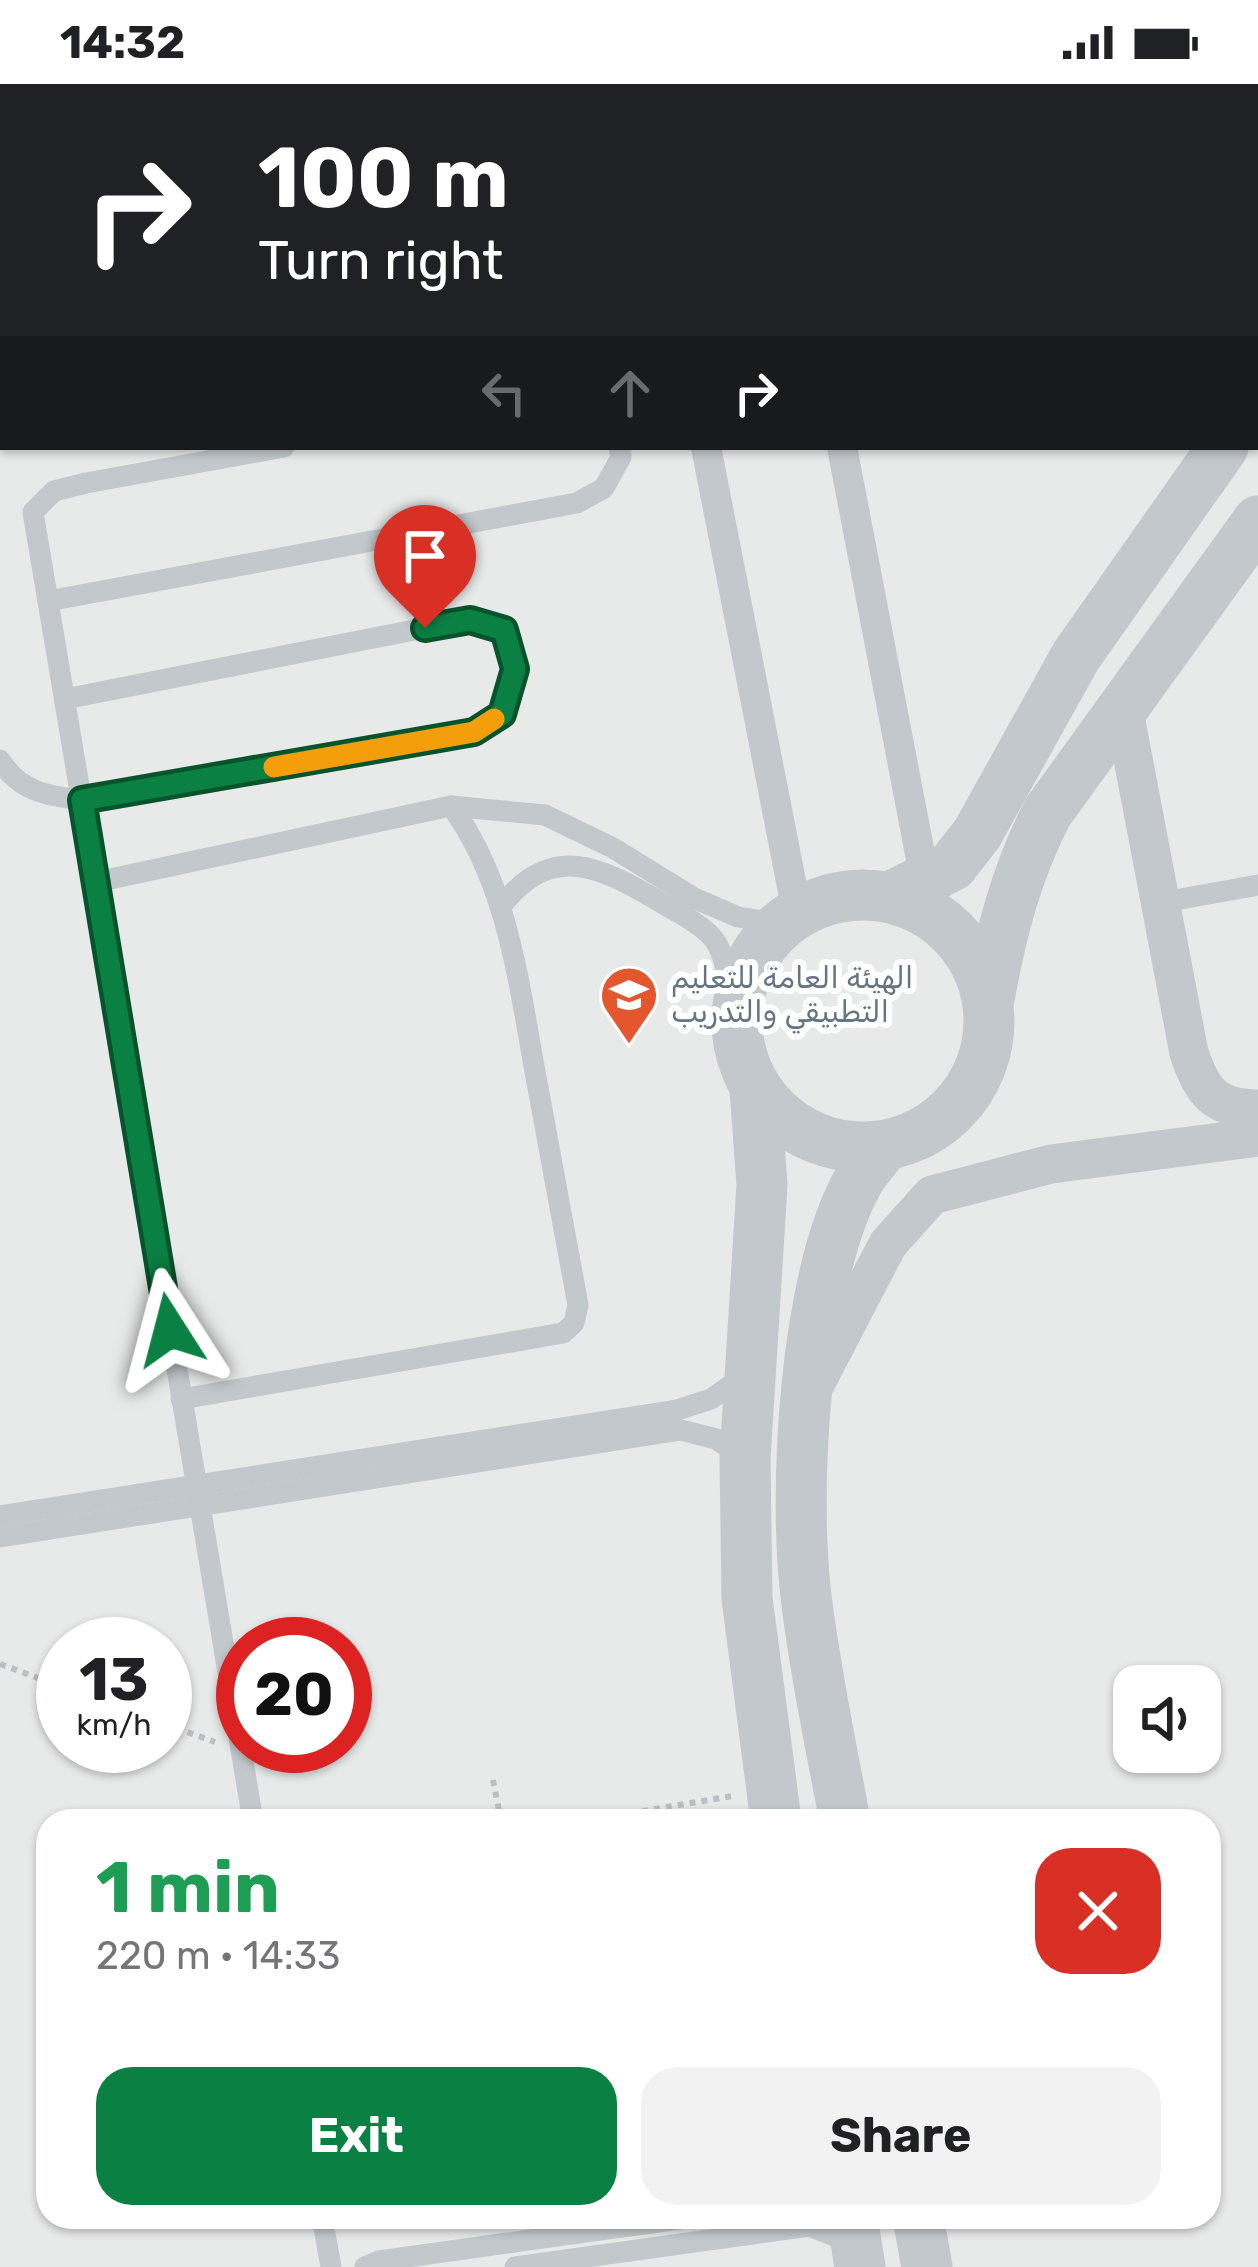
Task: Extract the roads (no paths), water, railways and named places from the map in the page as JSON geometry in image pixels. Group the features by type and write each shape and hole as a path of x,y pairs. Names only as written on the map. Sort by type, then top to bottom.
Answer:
{"street":[{"path":"707,450 789,918"},
{"path":"842,450 909,888 971,953 988,1000"},
{"path":"773,1805 747,1598 745,1459 762,1186 736,1009 744,977 759,948 789,918 843,895 909,888 952,866 977,834 1076,656 1221,450"},
{"path":"746,1065 789,1125 835,1146 884,1147 931,1129 967,1095 987,1049 988,1000 1003,919 1022,862 1047,813 1258,521"},
{"path":"1123,706 1173,986 1199,1083 1211,1098 1258,1109"},
{"path":"806,1402 888,1244 932,1195 1051,1164 1258,1137"},
{"path":"843,1809 806,1594 802,1465 821,1298 837,1228 858,1180 884,1147"},
{"path":"747,1598 806,1594"},
{"path":"761,1727 826,1717"},
{"path":"921,2229 927,2267"}],"lane":[{"path":"251,1809 33,512 54,491 268,450"},
{"path":"48,601 577,503 604,488 621,457 620,450"},
{"path":"0,760 22,786 47,796 82,800 474,732 502,714 515,669 504,630 470,620 65,699"},
{"path":"96,882 451,806 545,815 613,848 694,898 738,917 789,918"},
{"path":"181,1399 563,1333 574,1323 578,1305 526,1021 500,908 476,839 451,806"},
{"path":"500,908 519,883 570,863 613,874 686,918 716,941 746,1065"},
{"path":"1158,903 1258,885"},
{"path":"0,1537 196,1494 676,1410 711,1400 753,1366"},
{"path":"0,1516 681,1430 716,1439 745,1459"},
{"path":"324,2229 331,2267"},
{"path":"365,2267 379,2260 606,2229"},
{"path":"514,2267 787,2229"},
{"path":"817,2229 856,2243"}],"place":[{"name":"الهيئة العامة للتعليم التطبيقي والتدريب","path":"629,1046"}]}
